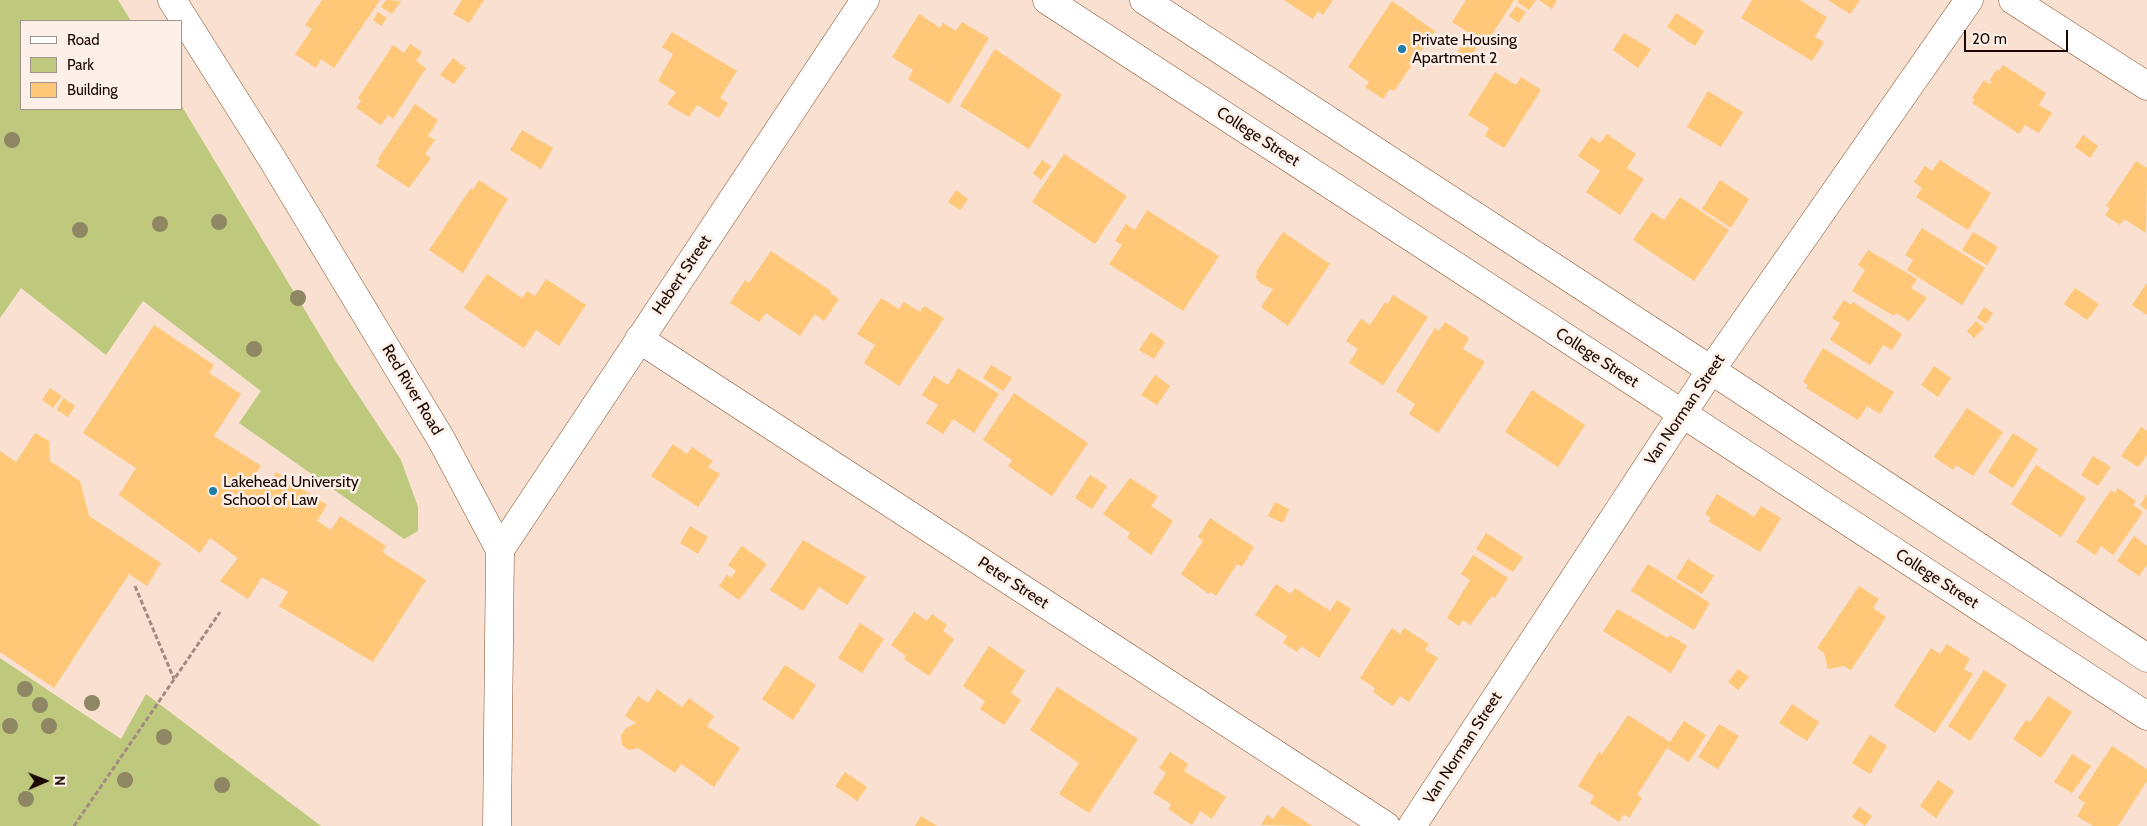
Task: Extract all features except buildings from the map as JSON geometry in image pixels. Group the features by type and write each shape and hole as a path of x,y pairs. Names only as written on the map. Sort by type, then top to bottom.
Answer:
{"street":[{"name":"Red River Road","path":"172,0 271,157 441,438 500,550 497,826"},
{"name":"Hebert Street","path":"500,550 865,0"},
{"name":"College Street","path":"1048,0 2147,716"},
{"path":"1144,0 1712,370 2147,658"},
{"name":"Van Norman Street","path":"1412,826 1682,414 1969,0"},
{"path":"2013,0 2147,86"},
{"name":"Peter Street","path":"639,339 1386,826"}],"path":[{"path":"135,586 174,679"},
{"path":"74,826 220,612"}],"green space":[{"path":"0,0 118,0 130,20 20,20 20,110 182,110 182,107 335,360 401,460 418,507 418,531 404,539 239,423 261,391 143,301 106,355 21,288 0,318"},
{"path":"0,658 121,739 146,694 321,826 0,826"}],"place":[{"name":"Private Housing Apartment 2","path":"1402,49"},
{"name":"Lakehead University School of Law","path":"213,491"}]}
